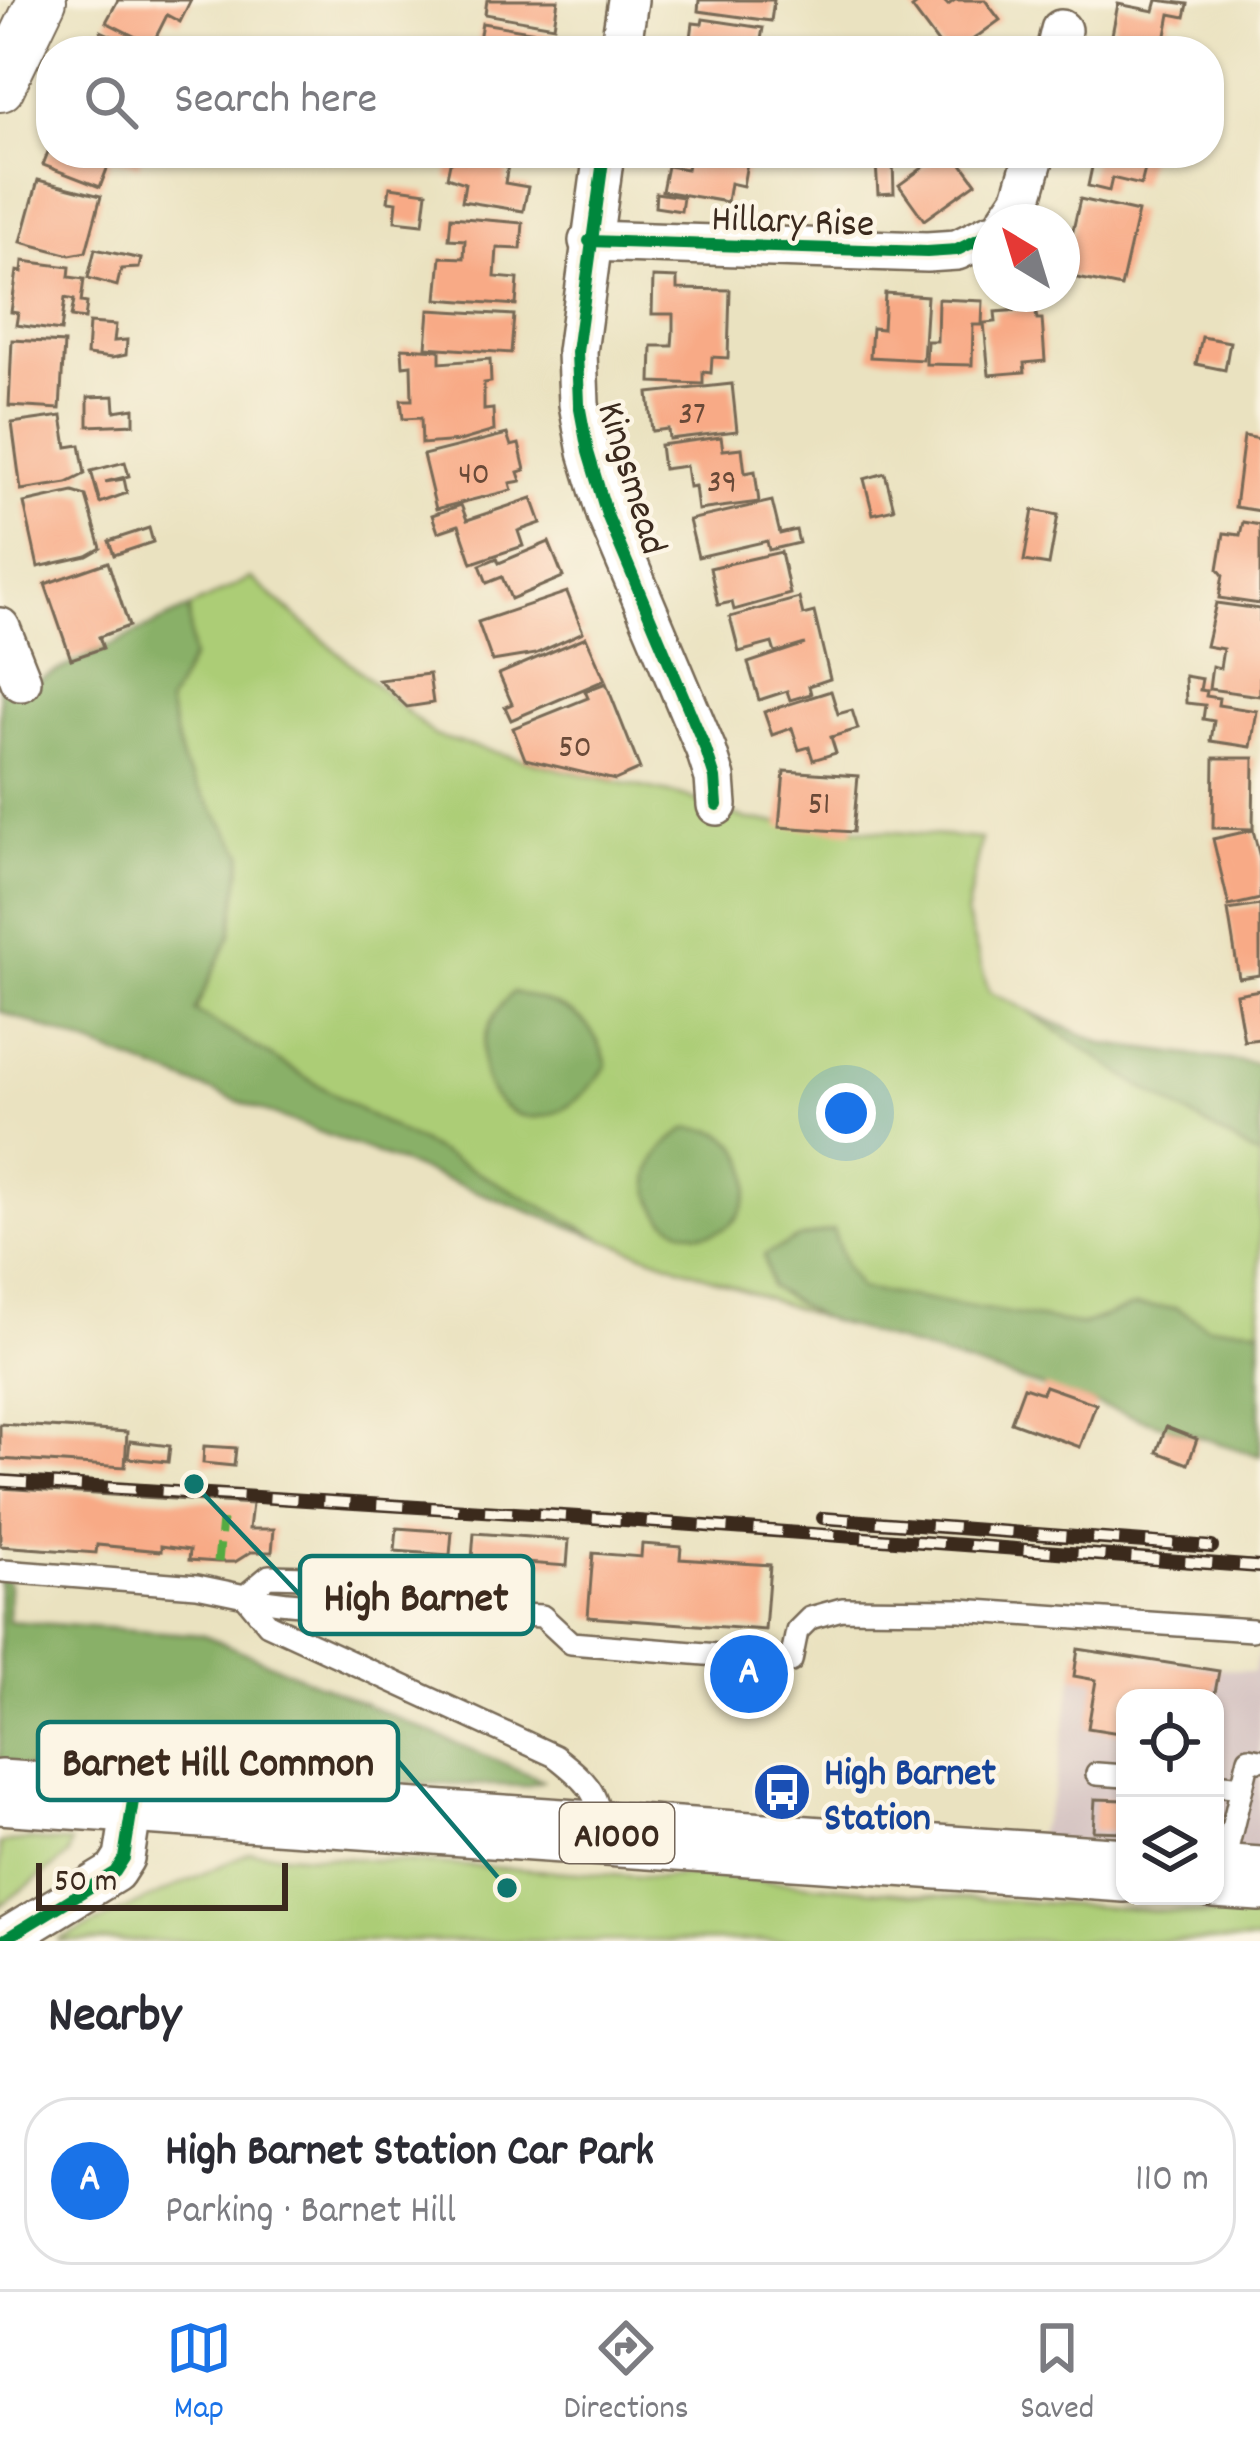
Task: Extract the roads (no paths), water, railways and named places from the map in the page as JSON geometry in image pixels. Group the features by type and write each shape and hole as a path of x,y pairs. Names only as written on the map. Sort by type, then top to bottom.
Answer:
{"main road":[{"name":"A1000","path":"0,1792 1116,1869"}],"street":[{"path":"0,87 42,0"},
{"path":"622,36 628,0"},
{"name":"Kingsmead","path":"601,168 577,352 579,404 607,515 706,750 717,805"},
{"path":"1018,204 1031,168"},
{"name":"Hillary Rise","path":"589,242 927,252 956,250 972,242"},
{"path":"0,628 22,681"},
{"path":"2,1941 115,1872 124,1858 133,1801"}],"lane":[{"path":"3,1571 197,1586 245,1596 268,1624 555,1756 580,1776 599,1803 600,1832"},
{"path":"245,1596 269,1576 347,1578 368,1592 439,1611 542,1616 571,1643 791,1661 797,1630 810,1618 842,1609 960,1610 1252,1630"},
{"path":"1232,1877 1242,1786 1249,1758 1260,1759"},
{"path":"1097,1774 1116,1775"},
{"path":"1224,1785 1242,1786"}],"railway":[{"path":"0,1481 611,1519 1260,1567"},
{"path":"823,1518 1212,1547"}],"place":[{"name":"High Barnet","path":"194,1484"},
{"name":"High Barnet Station Car Park","path":"749,1674"},
{"name":"High Barnet Station","path":"782,1792"},
{"name":"Barnet Hill Common","path":"507,1888"}]}
